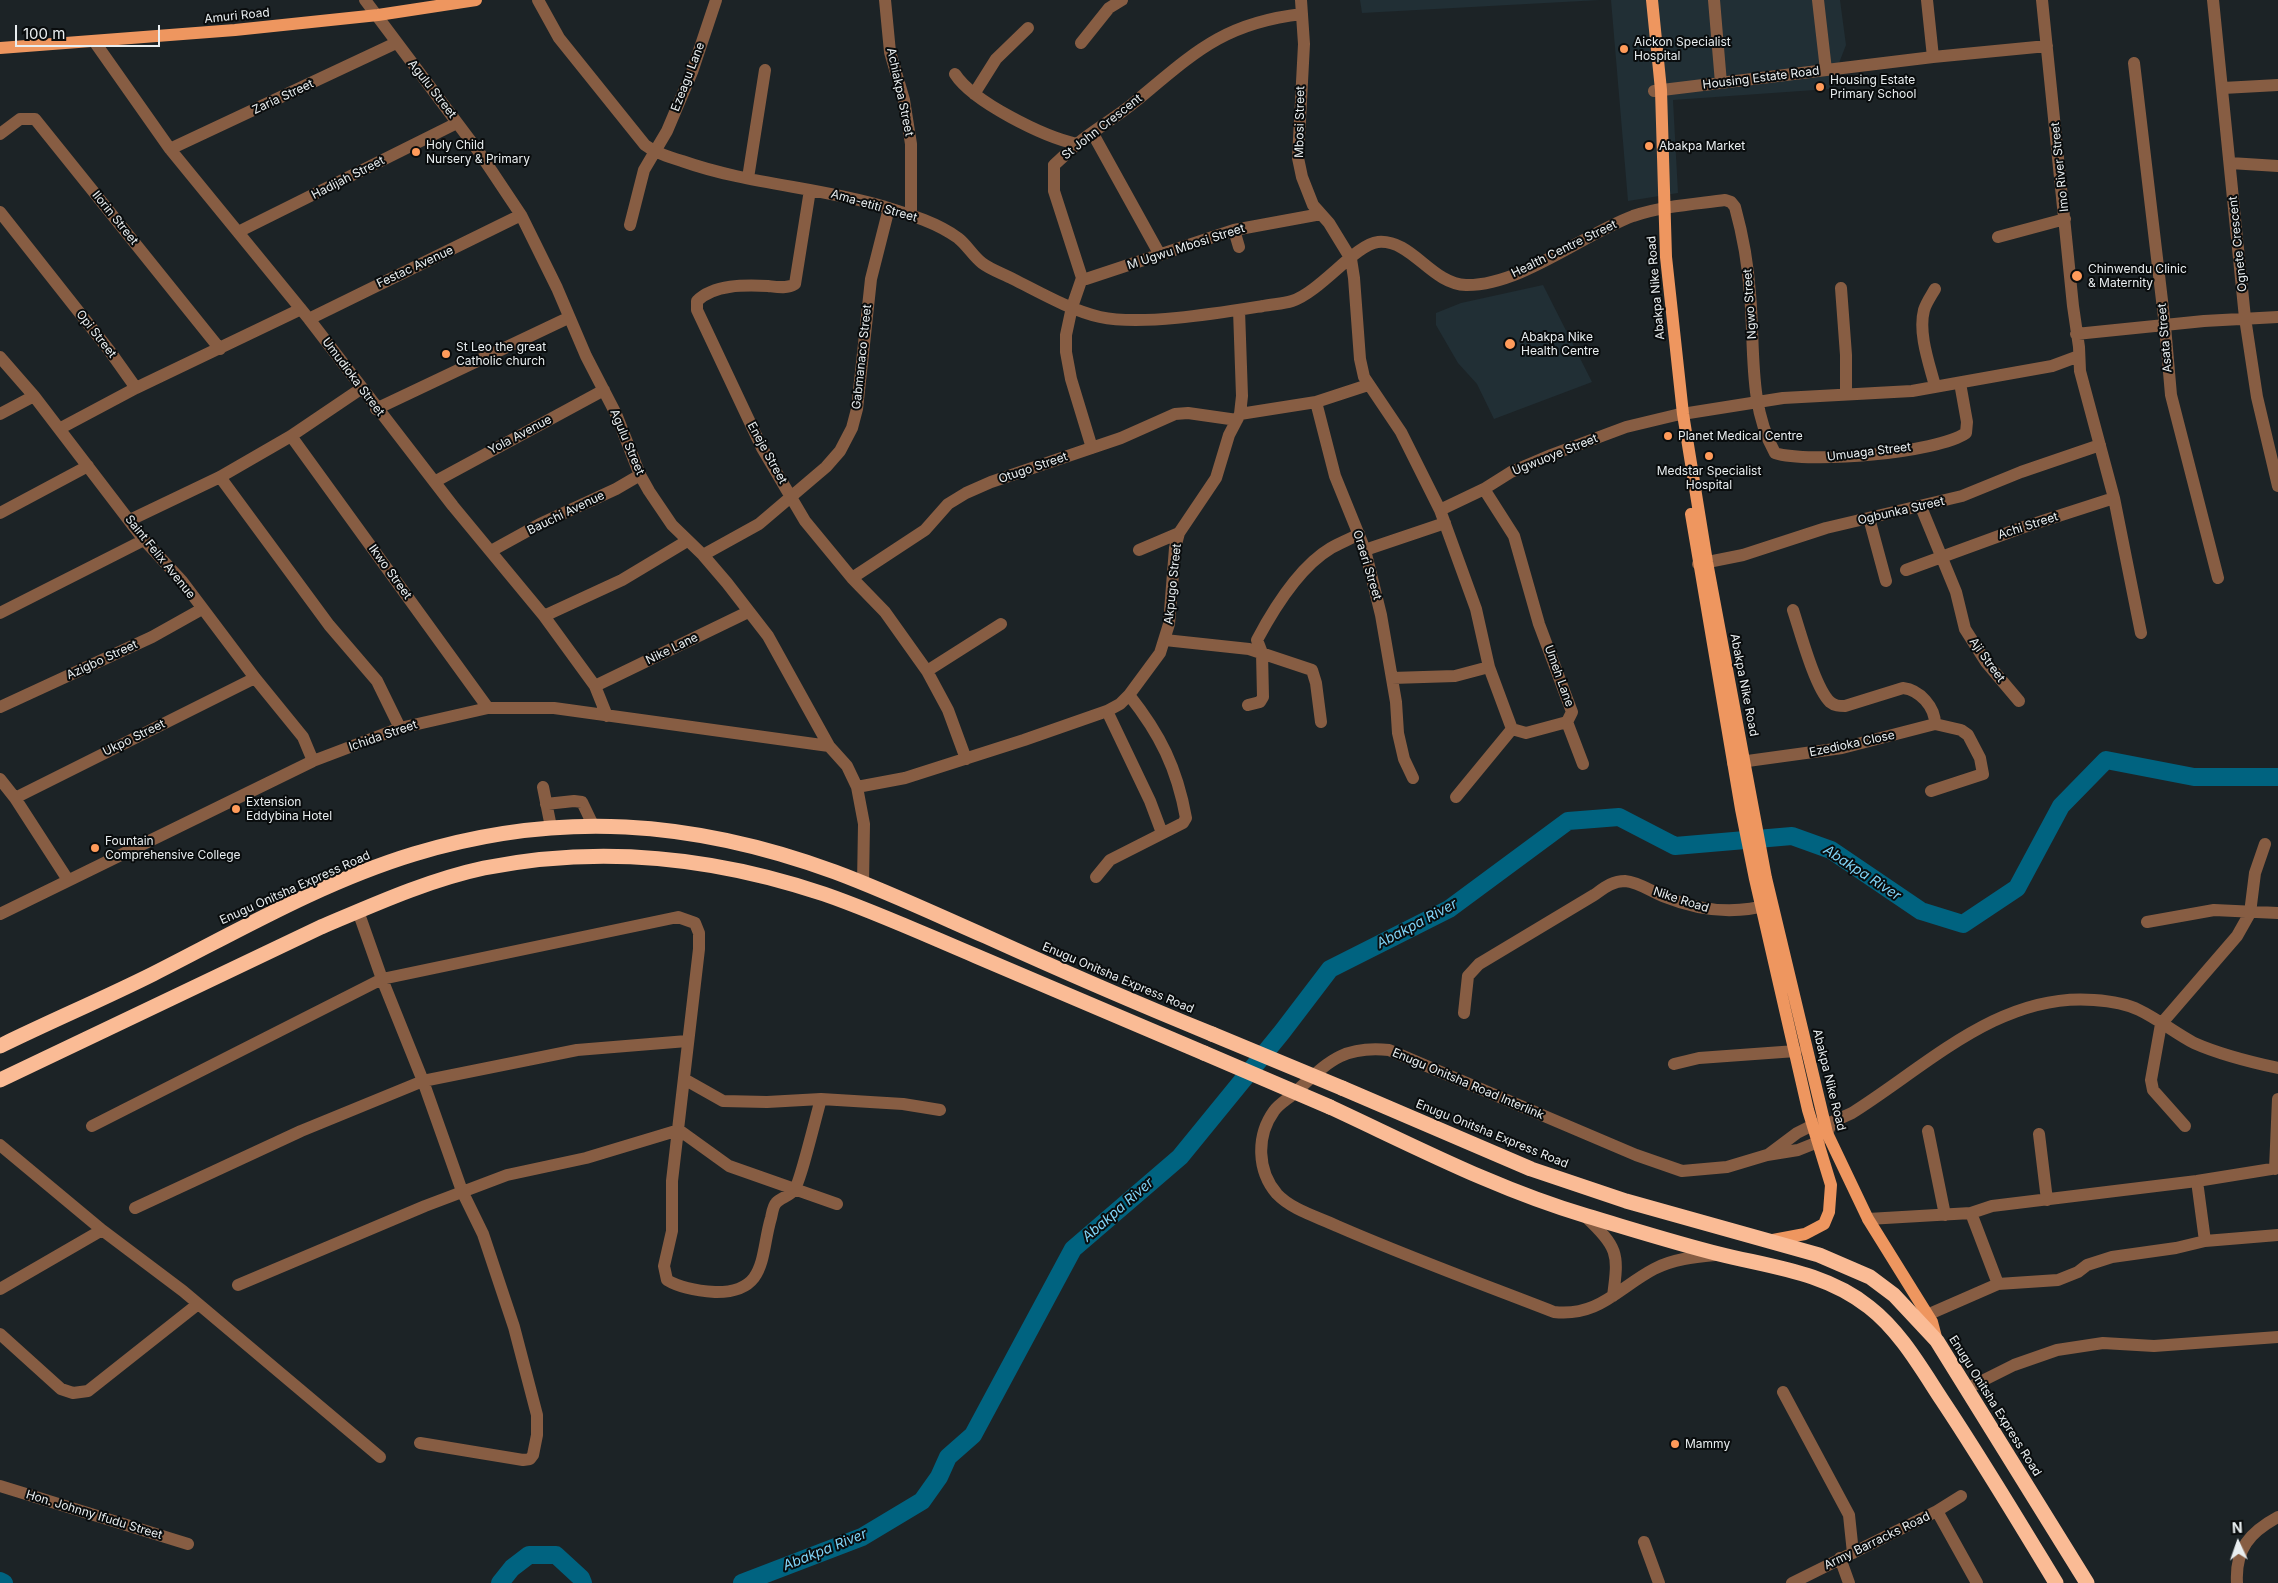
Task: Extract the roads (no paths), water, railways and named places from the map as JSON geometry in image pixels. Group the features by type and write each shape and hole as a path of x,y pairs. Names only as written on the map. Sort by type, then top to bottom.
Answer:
{"highway":[{"name":"Enugu Onitsha Express Road","path":"2,1042 151,975 258,919 346,879 412,854 472,839 551,827 594,825 662,829 731,840 836,872 1531,1169 1626,1201 1819,1255 1870,1277 1894,1295 1937,1341 1968,1388 2087,1583"},
{"path":"0,1080 321,926 464,873 556,858 586,856 680,859 725,867 826,895 1330,1107 1457,1167 1585,1216 1720,1254 1795,1270 1812,1276 1868,1306 1888,1325 1913,1356 1966,1435 2056,1583"}],"main road":[{"name":"Amuri Road","path":"0,48 235,30 378,14 476,0"},
{"name":"Abakpa Nike Road","path":"1644,0 1658,91"},
{"name":"Abakpa Nike Road","path":"1652,0 1658,91 1660,209 1680,414 1703,563 1746,808 1822,1133"},
{"name":"Abakpa Nike Road","path":"1768,905 1796,1051 1822,1133 1868,1219 1927,1315 1937,1341"},
{"path":"1765,1241 1798,1236 1824,1224 1828,1212 1831,1185 1822,1133"}],"street":[{"name":"Ama-etiti Street","path":"538,0 559,38 645,145 653,151 710,171 847,196 911,214 944,229 960,240 982,264 1072,307 1099,316 1119,319 1192,316 1292,301 1321,284 1363,247"},
{"name":"Ezeagu Lane","path":"630,225 644,170 653,151 667,130 692,72 716,0"},
{"name":"Achiakpa Street","path":"885,0 890,52 904,100 911,144 911,214"},
{"path":"1081,43 1109,8 1122,0"},
{"name":"Mbosi Street","path":"1301,0 1304,44 1298,158 1313,205 1329,223 1350,259"},
{"path":"1714,0 1721,83"},
{"path":"1818,0 1826,70"},
{"path":"1927,0 1933,57"},
{"name":"Imo River Street","path":"2042,0 2080,370 2114,498 2141,633"},
{"name":"Ognete Crescent","path":"2213,0 2245,318 2257,397 2278,486"},
{"name":"Agulu Street","path":"366,1 378,14 396,42 458,123 521,215 557,288 568,318 604,390 640,475 668,519 687,541 703,554 768,636 829,746 847,766 857,787 864,824 863,884"},
{"name":"St John Crescent","path":"1082,278 1054,191 1054,165 1077,144 1135,102 1166,74 1220,36 1258,22 1302,14"},
{"path":"974,94 996,59 1028,28"},
{"name":"Umudioka Street","path":"94,41 170,149 305,314 376,408 436,481 453,506 544,616 595,686 607,716"},
{"name":"Zaria Street","path":"170,149 396,42"},
{"name":"Housing Estate Road","path":"1658,91 1933,57 2047,46"},
{"name":"Asata Street","path":"2134,63 2165,326 2171,395 2218,578"},
{"path":"748,178 765,70"},
{"path":"956,74 974,94 1027,125 1055,138 1077,144"},
{"path":"2223,88 2278,85"},
{"name":"Ilorin Street","path":"0,134 20,119 35,119 220,348"},
{"name":"Hadijah Street","path":"238,232 458,123"},
{"path":"1093,134 1160,255"},
{"path":"2230,163 2278,166"},
{"name":"Eneje Street","path":"810,190 795,284 784,287 742,285 704,294 696,301 696,310 729,383 762,448 805,521 852,578 884,612 928,671 948,710 966,758"},
{"name":"Health Centre Street","path":"1363,247 1377,242 1401,248 1450,282 1466,285 1517,274 1617,223 1660,209 1725,200 1735,207"},
{"name":"Ngwo Street","path":"1735,207 1746,250 1757,401"},
{"name":"Gabmanaco Street","path":"703,554 759,524 826,467 840,451 852,428 857,409 871,279 889,208"},
{"name":"Opi Street","path":"0,212 109,350 136,388"},
{"name":"M Ugwu Mbosi Street","path":"1082,278 1086,279 1234,230 1320,214"},
{"name":"Festac Avenue","path":"136,388 220,348 305,314 521,215"},
{"path":"1998,237 2065,219"},
{"path":"1234,230 1239,247"},
{"path":"1350,259 1354,278 1360,359 1368,385 1401,432 1440,510 1476,609 1489,667 1512,729 1456,798"},
{"path":"1082,278 1072,307 1066,335 1066,352 1071,379 1092,448"},
{"path":"1841,288 1846,355 1846,394"},
{"path":"1935,289 1925,307 1923,317 1924,336 1935,386"},
{"name":"Akpugo Street","path":"857,787 905,778 1107,712 1120,704 1129,695 1160,653 1169,624 1175,548 1179,533 1216,478 1229,435 1239,417 1242,396 1239,310"},
{"path":"2076,334 2245,318 2278,317"},
{"path":"376,408 568,318"},
{"path":"1680,414 1757,401 1846,394 1896,393 2052,366 2079,356"},
{"name":"Saint Felix Avenue","path":"0,357 34,396 144,540 182,580 255,678 303,737 314,761"},
{"name":"Umuaga Street","path":"1757,401 1765,436 1775,453 1787,457 1834,458 1930,445 1961,436 1966,433 1967,422 1960,383"},
{"name":"Otugo Street","path":"852,578 925,530 948,504 966,493 1121,438 1175,414 1188,413 1239,417 1316,402 1368,385"},
{"path":"59,428 136,388"},
{"path":"130,520 220,477 292,436 362,388"},
{"name":"Yola Avenue","path":"436,481 604,390"},
{"path":"0,414 34,396"},
{"name":"Oraeri Street","path":"1316,402 1335,476 1365,550 1381,615 1392,678 1398,733 1404,759 1413,778"},
{"name":"Ugwuoye Street","path":"1440,510 1484,489 1511,472 1551,455 1626,427 1680,414"},
{"name":"Ikwo Street","path":"292,436 488,708"},
{"name":"Ogbunka Street","path":"1703,563 1743,555 1826,528 1962,496 2021,472 2100,446"},
{"path":"0,513 88,466"},
{"name":"Bauchi Avenue","path":"492,551 640,475"},
{"path":"220,477 329,625 377,681 400,728"},
{"name":"Umeh Lane","path":"1484,489 1514,536 1539,624 1572,712 1567,722 1526,733 1512,729"},
{"name":"Achi Street","path":"1906,570 2021,528 2114,498"},
{"name":"Aji Street","path":"1921,507 1956,592 1965,628 1986,662 2019,701"},
{"path":"1869,518 1886,581"},
{"path":"1365,550 1445,523"},
{"path":"1139,550 1179,533"},
{"path":"1248,705 1260,702 1263,697 1261,650 1257,640 1287,590 1330,548 1359,534"},
{"path":"0,613 144,540"},
{"path":"544,616 622,580 687,541"},
{"name":"Azigbo Street","path":"0,707 152,637 202,609"},
{"path":"1793,610 1819,685 1831,702 1838,706 1845,706 1902,688 1909,689 1914,691 1932,707 1934,724"},
{"name":"Nike Lane","path":"595,686 748,612"},
{"path":"928,671 1001,624"},
{"path":"1165,640 1261,650 1312,670 1316,684 1321,722"},
{"path":"1392,678 1455,676 1489,667"},
{"name":"Ukpo Street","path":"15,798 255,678"},
{"path":"1096,877 1110,860 1183,823 1186,818 1174,771 1158,734 1129,695"},
{"name":"Ichida Street","path":"0,914 314,761 400,728 488,708 554,708 829,746"},
{"path":"1107,712 1150,801 1162,833"},
{"path":"1567,722 1583,764"},
{"name":"Ezedioka Close","path":"1738,762 1842,748 1934,724 1961,730 1968,735 1980,758 1983,774 1931,791"},
{"path":"0,780 15,798 68,880"},
{"path":"543,787 551,827"},
{"path":"546,804 582,802 594,825"},
{"path":"2185,1126 2153,1090 2150,1080 2161,1024 2237,936 2250,913 2255,873 2265,844"},
{"name":"Nike Road","path":"1464,1013 1468,976 1479,964 1594,896 1610,884 1625,881 1664,897 1710,911 1768,905"},
{"path":"2147,922 2214,910 2278,913"},
{"path":"358,911 382,979 423,1081 462,1191 483,1234 514,1326 537,1415 537,1435 533,1455 530,1459 523,1460 420,1443"},
{"path":"92,1126 382,979 678,918 695,923 699,933 672,1181 672,1231 664,1266 667,1280 674,1284 708,1291 725,1292 744,1288 751,1282 762,1266 766,1234 775,1204 795,1190 821,1099"},
{"name":"Enugu Onitsha Road Interlink","path":"1720,1254 1666,1264 1654,1269 1613,1296 1584,1312 1570,1314 1554,1312 1368,1239 1294,1207 1278,1195 1264,1176 1260,1152 1264,1130 1274,1110 1326,1065 1347,1052 1368,1048 1389,1050 1636,1155 1664,1163 1682,1171 1726,1167 1767,1155 1797,1133 1822,1133 1970,1033 2027,1006 2064,1000 2102,1001 2138,1010 2195,1043 2225,1054 2278,1068"},
{"path":"135,1208 301,1131 423,1081 577,1050 687,1041"},
{"path":"1674,1064 1699,1058 1796,1051"},
{"path":"684,1079 723,1101 767,1102 821,1099 903,1104 940,1110"},
{"path":"1868,1219 1971,1213 1992,1206 2198,1181 2276,1168 2278,1099"},
{"path":"679,1130 729,1166 837,1204"},
{"path":"238,1285 462,1191 507,1175 586,1158 679,1130"},
{"path":"1928,1131 1945,1215"},
{"path":"2039,1134 2047,1200"},
{"path":"0,1145 102,1230 198,1304 380,1457"},
{"path":"2198,1181 2205,1241"},
{"path":"1971,1213 1998,1284"},
{"path":"1585,1216 1611,1243 1618,1268 1613,1296"},
{"path":"0,1289 102,1230"},
{"path":"1927,1315 1998,1284 2058,1280 2098,1260 2176,1248 2205,1241 2278,1235"},
{"path":"0,1334 61,1389 74,1393 88,1391 198,1304"},
{"path":"1968,1388 2014,1365 2057,1350 2103,1343 2154,1346 2278,1336"},
{"path":"1783,1392 1849,1515 1853,1553"},
{"name":"Hon. Johnny Ifudu Street","path":"0,1486 188,1544"},
{"name":"Army Barracks Road","path":"1792,1583 1938,1510 1960,1496"},
{"path":"1938,1510 1977,1583"},
{"path":"2237,1583 2236,1571 2243,1545 2258,1527 2278,1517"},
{"path":"1644,1542 1659,1583"},
{"path":"1840,1558 1849,1583"}],"waterway":[{"name":"Abakpa River","path":"742,1583 862,1537 922,1501 939,1477 948,1457 973,1435 1073,1249 1180,1157 1282,1032 1330,969 1449,909 1568,821 1619,817 1675,846 1792,836 1831,850 1921,911 1963,924 2017,888 2061,806 2106,760 2194,777 2278,777"},
{"name":"Abakpa River","path":"500,1583 512,1568 529,1555 556,1555 581,1578 583,1583"},
{"name":"Abakpa River","path":"0,1581 4,1583"}],"place":[{"name":"Aickon Specialist Hospital","path":"1624,49"},
{"name":"Housing Estate Primary School","path":"1820,87"},
{"name":"Abakpa Market","path":"1649,146"},
{"name":"Holy Child Nursery & Primary","path":"416,152"},
{"name":"Chinwendu Clinic & Maternity","path":"2077,276"},
{"name":"Abakpa Nike Health Centre","path":"1510,344"},
{"name":"St Leo the great Catholic church","path":"446,354"},
{"name":"Planet Medical Centre","path":"1668,436"},
{"name":"Medstar Specialist Hospital","path":"1709,456"},
{"name":"Extension Eddybina Hotel","path":"236,809"},
{"name":"Fountain Comprehensive College","path":"95,848"},
{"name":"Mammy","path":"1675,1444"}]}
